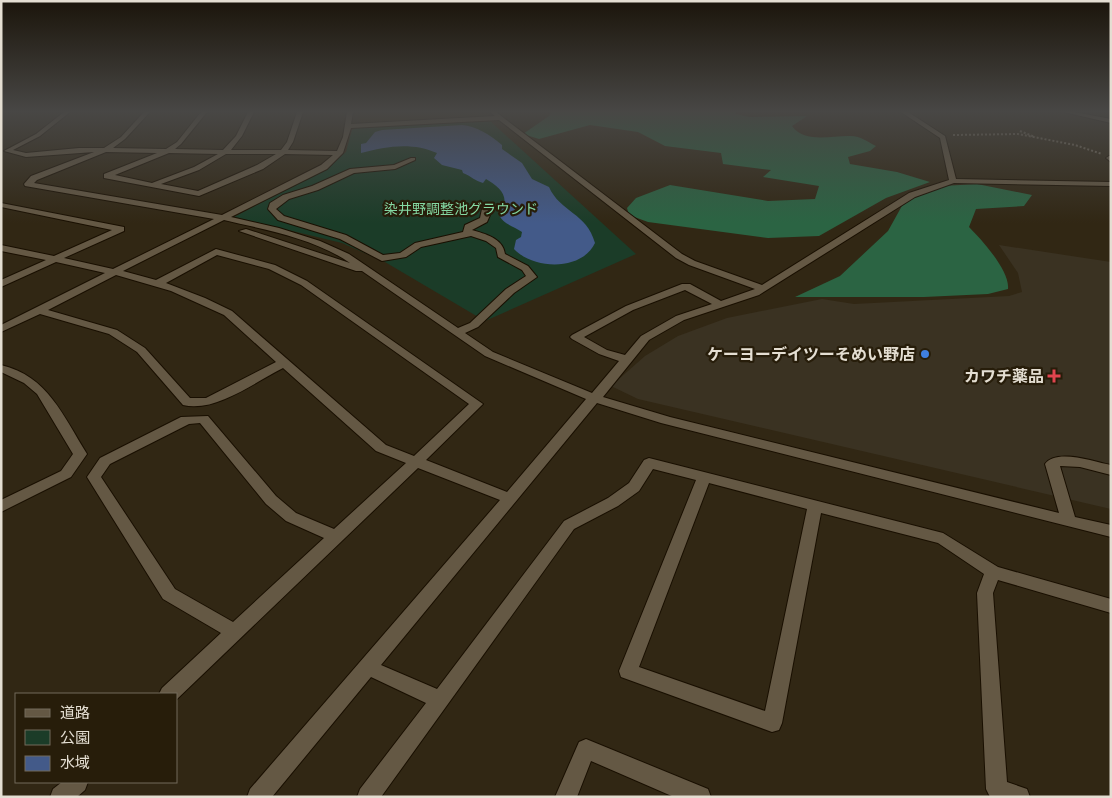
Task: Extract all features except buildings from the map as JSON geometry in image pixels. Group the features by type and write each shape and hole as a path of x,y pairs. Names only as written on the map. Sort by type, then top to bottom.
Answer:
{"street":[{"path":"10,149 7,151 26,155 68,150 340,154"},
{"path":"153,185 204,164 228,149"},
{"path":"168,151 107,176 199,194 260,167 283,153 285,149"},
{"path":"1,329 324,167 340,154 343,149"},
{"path":"541,149 679,256 692,263 762,288"},
{"path":"944,149 953,181"},
{"path":"28,184 34,178 106,150"},
{"path":"413,160 395,167 353,171 315,188 286,197 273,205 272,209 281,218 343,237 382,258 403,255 418,245 471,234 495,241 500,247 501,255 525,268 532,277 510,291 474,325 456,333"},
{"path":"292,182 308,185 355,162"},
{"path":"258,797 508,498 645,338 680,318 754,293 895,204 953,181 1111,184"},
{"path":"28,184 224,218 276,230 317,243 346,256 489,354 594,398 666,420 1111,531"},
{"path":"28,184 212,223 264,236 334,262 368,271"},
{"path":"1,205 121,229 1,284"},
{"path":"471,234 467,231 468,227 484,220 485,211"},
{"path":"1,248 187,292 228,313 283,364 381,448 415,463 508,498"},
{"path":"157,284 216,252 272,267 304,283 477,404 170,693"},
{"path":"626,360 603,352 576,337 621,311 662,293 686,286 720,304"},
{"path":"38,310 113,332 141,350 188,402 208,402 283,364"},
{"path":"1,368 28,380 42,392 80,454 66,474 1,507"},
{"path":"235,632 169,594 94,477 105,461 186,420 203,420 271,500 290,517 336,537"},
{"path":"1069,521 1056,472 1052,464 1056,461 1065,460 1111,470"},
{"path":"368,797 569,525 613,502 634,487 649,463 942,539 993,572 1111,606"},
{"path":"704,477 628,671 772,723 815,506"},
{"path":"993,572 985,593 997,789 1019,797"},
{"path":"367,667 440,698"},
{"path":"566,797 586,749 700,797"},
{"path":"61,797 76,783"}],"path":[{"path":"1089,149 1110,159"}],"shaded area":[{"path":"999,245 1111,262 1111,509 638,399 611,386 645,356 678,336 727,318 822,299 854,304 1009,296 1022,292 1018,273"}],"green space":[{"name":"染井野調整池グラウンド","path":"347,149 521,149 636,254 485,321 385,262 342,243 234,217 328,168"},
{"path":"691,149 872,149 848,157 850,164 897,172 930,182 886,198 819,236 768,238 648,222 629,215 627,208 636,198 670,185 768,201 815,199 819,186 763,177 771,170 723,164 721,153"},
{"path":"977,184 1032,195 1024,206 976,209 969,227 1000,265 1005,274 1008,289 988,294 924,297 795,297 840,276 888,231 903,204 926,187"}],"water":[{"path":"361,149 375,149 361,153"},
{"path":"426,149 502,149 522,163 532,179 549,187 560,202 586,225 595,243 589,252 580,259 569,263 545,264 523,256 514,249 516,240 521,237 522,232 505,223 499,214 504,203 503,194 500,189 486,179 483,183 463,173 462,170 442,165 434,158 437,153"}],"place":[{"name":"ケーヨーデイツーそめい野店","path":"925,354"},
{"name":"カワチ薬品","path":"1054,376"}]}
